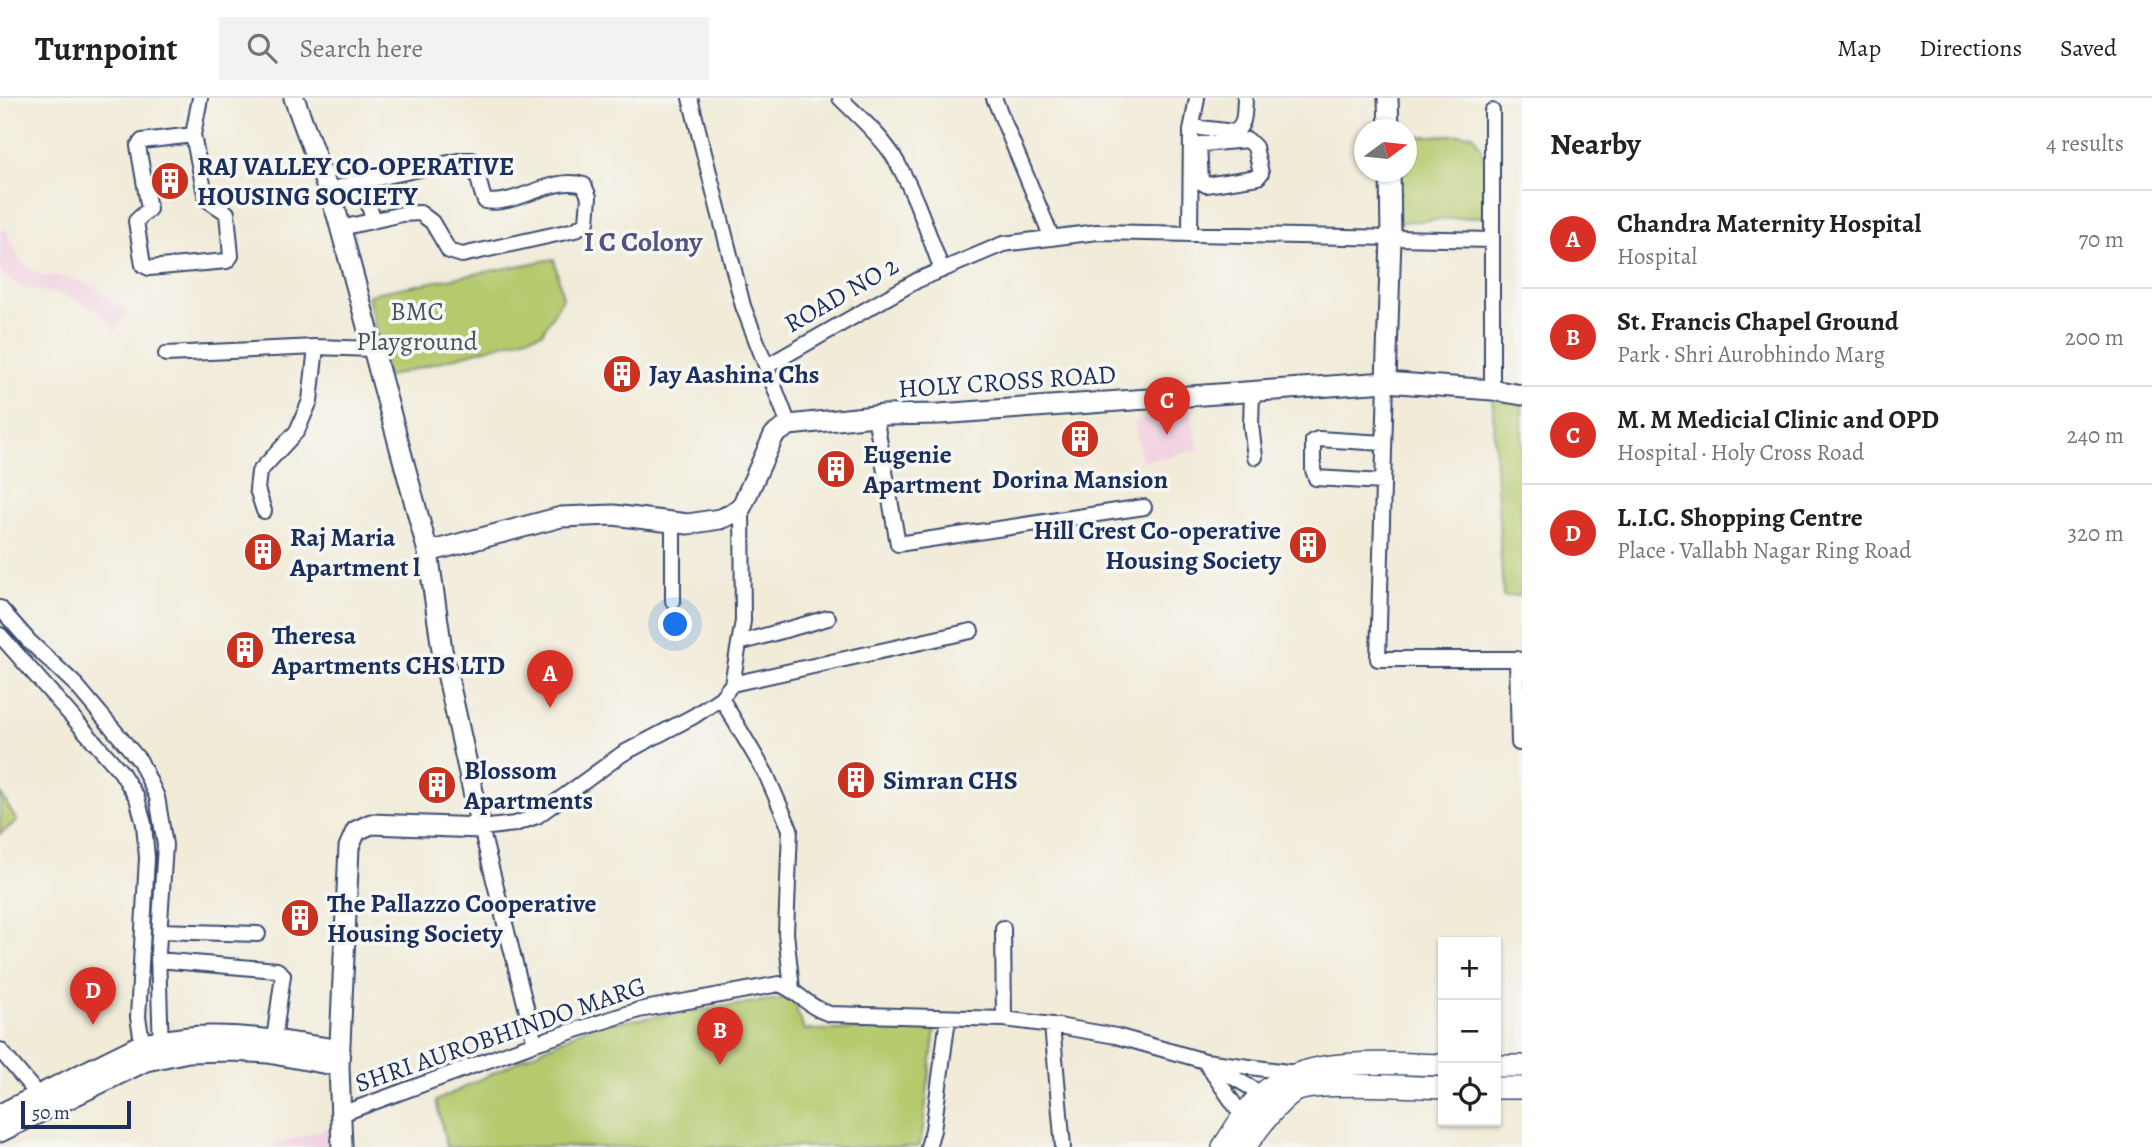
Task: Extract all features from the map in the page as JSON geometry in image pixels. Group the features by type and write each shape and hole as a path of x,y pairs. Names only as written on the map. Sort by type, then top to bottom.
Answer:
{"main road":[{"path":"1223,1147 1251,1123 1295,1073 1353,1063 1438,1065"},
{"path":"1501,1066 1522,1066"},
{"path":"1270,1100 1314,1087 1438,1088"},
{"path":"1501,1088 1522,1088"},
{"path":"1245,1147 1251,1123"}],"street":[{"path":"294,98 341,228 428,552 442,650 481,828 535,1043"},
{"path":"342,1147 340,1058 349,848 356,831 370,824 481,828 515,824 537,816 622,754 694,716 721,698 732,684 743,621 742,506 770,441 778,431 789,425 743,306 690,98"},
{"path":"840,98 872,128 891,154 906,180 942,270"},
{"path":"995,98 1052,238"},
{"path":"1195,145 1252,142 1261,173 1258,177 1206,185 1201,182 1192,127 1197,98"},
{"path":"1192,127 1234,132 1239,130 1242,126 1245,98"},
{"path":"1388,98 1389,119"},
{"path":"193,135 142,141 138,146 149,209 136,221 143,265 149,268 227,261 231,256 227,214 206,199 193,135 195,99"},
{"path":"1492,111 1492,390"},
{"path":"1189,234 1195,145"},
{"path":"329,191 363,181 472,160 485,201 499,201 571,181 584,185 589,197 587,222 575,230 461,255 449,251 432,222 420,213 402,214 341,228"},
{"path":"363,181 373,221"},
{"path":"1390,182 1391,239 1378,659 1517,659 1519,743 1522,743"},
{"name":"ROAD NO 2","path":"767,366 918,280 1003,244 1097,232 1492,240"},
{"path":"166,354 316,347 373,349"},
{"path":"264,511 257,489 259,471 297,431 310,401 316,347"},
{"name":"HOLY CROSS ROAD","path":"789,425 875,416 939,414 1386,382 1492,390 1522,395"},
{"path":"1252,391 1251,425 1255,457"},
{"path":"875,416 898,544 1144,507"},
{"path":"1383,482 1316,478 1313,470 1313,441 1318,439 1384,443"},
{"path":"428,552 561,517 613,516 688,524 720,519 742,506"},
{"path":"673,523 673,601"},
{"path":"0,608 29,641 76,685 140,761 157,797 165,845 152,1051"},
{"path":"739,643 828,618"},
{"path":"732,684 971,631"},
{"path":"0,635 121,772 137,798 144,824 147,858 138,1017 152,1051"},
{"path":"721,698 766,774 790,829 786,933 792,989 815,1009 830,1014 1004,1019 1116,1035 1205,1061 1295,1073 1314,1087"},
{"path":"143,918 160,926 258,934"},
{"path":"1003,928 1004,1019"},
{"path":"159,960 277,970 282,975 274,1040"},
{"name":"SHRI AUROBHINDO MARG","path":"341,1114 535,1043 639,1010 769,985 779,984 792,989"},
{"path":"928,1147 933,1130 948,1018"},
{"path":"1052,1025 1063,1147"},
{"path":"0,1132 44,1102 152,1051 205,1035 274,1040 340,1058"},
{"path":"0,1050 44,1102"},
{"path":"152,1051 232,1051 340,1058"},
{"path":"1205,1061 1270,1100"},
{"path":"1205,1061 1251,1123"},
{"path":"0,1114 44,1102"}],"shaded area":[{"path":"5,228 21,262 44,276 54,275 78,280 95,287 127,313 114,331 104,316 92,307 61,294 22,288 0,272 0,230"},
{"path":"1191,410 1199,450 1142,461 1134,421"},
{"path":"332,1127 333,1147 267,1147"}],"green space":[{"path":"1473,134 1481,148 1491,216 1390,223 1393,182 1417,182 1417,137"},
{"name":"BMC Playground","path":"554,259 563,298 542,333 386,377 368,296"},
{"path":"1492,390 1522,395 1522,595 1503,597"},
{"path":"0,793 17,821 0,834"},
{"path":"792,997 804,1030 935,1029 922,1135 918,1147 447,1147 436,1101 590,1026"}],"place":[{"name":"RAJ VALLEY CO-OPERATIVE HOUSING SOCIETY","path":"170,181"},
{"name":"Jay Aashina Chs","path":"622,374"},
{"name":"M. M Medicial Clinic and OPD","path":"1167,435"},
{"name":"Dorina Mansion","path":"1080,439"},
{"name":"Eugenie Apartment","path":"836,469"},
{"name":"Hill Crest Co-operative Housing Society","path":"1308,545"},
{"name":"Raj Maria Apartment l","path":"263,552"},
{"name":"Theresa Apartments CHS LTD","path":"245,650"},
{"name":"Chandra Maternity Hospital","path":"550,708"},
{"name":"Simran CHS","path":"856,780"},
{"name":"Blossom Apartments","path":"437,785"},
{"name":"The Pallazzo Cooperative Housing Society","path":"300,918"},
{"name":"L.I.C. Shopping Centre","path":"93,1025"},
{"name":"St. Francis Chapel Ground","path":"720,1065"}],"district":[{"name":"I C Colony","path":"643,241"}]}
